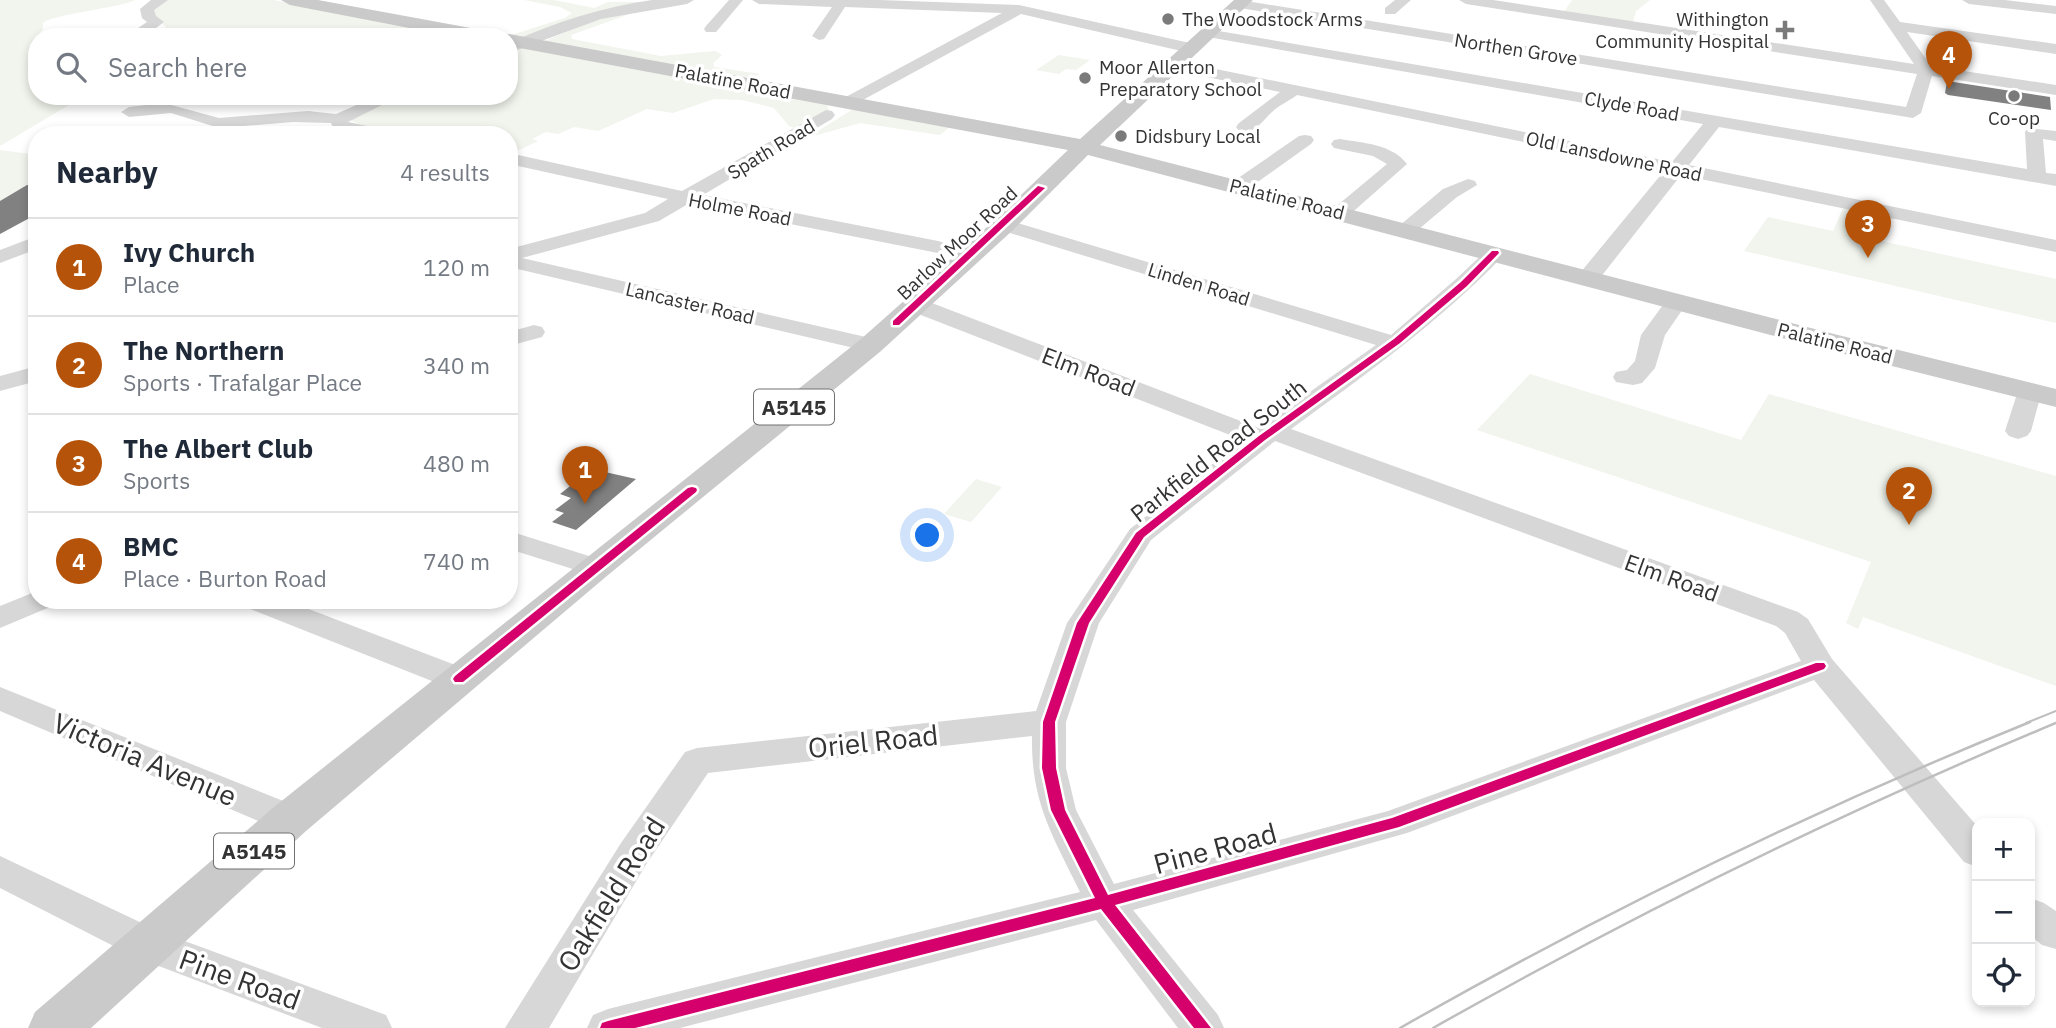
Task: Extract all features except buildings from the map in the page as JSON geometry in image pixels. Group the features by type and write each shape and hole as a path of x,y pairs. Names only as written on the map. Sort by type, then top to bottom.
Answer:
{"main road":[{"path":"290,0 439,28"},
{"name":"Barlow Moor Road","path":"54,1028 290,819 595,567 871,345 1004,225 1241,2"},
{"name":"Palatine Road","path":"518,45 1083,148 1495,253 1676,303 2056,398"}],"street":[{"path":"147,28 157,22 149,18 147,9 161,0"},
{"path":"518,42 632,6 687,0"},
{"path":"711,29 736,0"},
{"path":"759,0 1019,9 1190,48"},
{"path":"1390,11 1404,0"},
{"path":"1466,0 1500,11 1562,7 1594,26 1797,57 1926,70 2047,78 2048,44 1894,26"},
{"path":"1877,0 1926,70"},
{"path":"1969,0 2056,10"},
{"name":"Northen Grove","path":"1241,2 1913,113 1926,70"},
{"path":"819,36 841,3"},
{"path":"1042,13 1065,4"},
{"path":"848,103 1019,9"},
{"path":"557,10 567,13 566,16 587,19"},
{"name":"Clyde Road","path":"1207,33 2056,180"},
{"path":"1906,44 1957,51"},
{"name":"Old Lansdowne Road","path":"1172,65 2056,246"},
{"path":"1245,127 1266,108 1294,90"},
{"path":"130,112 174,110 204,121 238,115 298,115 338,119 371,105"},
{"path":"232,126 238,115"},
{"name":"Spath Road","path":"518,257 652,218 826,115"},
{"path":"338,119 340,126"},
{"path":"1588,278 1715,121"},
{"path":"2037,177 2034,132 2056,136"},
{"path":"1238,187 1305,141"},
{"path":"1340,144 1379,152 1398,164 1340,213"},
{"name":"Holme Road","path":"518,160 687,198 939,247"},
{"path":"1406,230 1450,193 1468,185"},
{"name":"Linden Road","path":"1004,225 1394,344"},
{"path":"0,257 28,246"},
{"name":"Parkfield Road South","path":"1203,1028 1104,902 1058,810 1049,768 1049,722 1083,624 1140,535 1267,435 1394,344 1464,285 1495,253"},
{"name":"Lancaster Road","path":"518,261 871,345"},
{"path":"1625,377 1633,378 1647,363 1653,335 1676,303"},
{"name":"Elm Road","path":"916,305 1267,435 1787,619 1797,626 1820,666 1972,846"},
{"path":"518,336 534,332"},
{"path":"0,384 28,376"},
{"path":"2018,431 2030,391"},
{"path":"518,543 595,567"},
{"path":"0,618 28,605"},
{"path":"279,609 459,679"},
{"name":"Pine Road","path":"608,1028 1104,902 1394,822 1820,666"},
{"name":"Victoria Avenue","path":"0,698 290,819"},
{"name":"Oriel Road","path":"697,761 1049,722"},
{"name":"Oakfield Road","path":"526,1028 635,853 697,761"},
{"name":"Pine Road","path":"0,871 149,945 371,1028"},
{"path":"2035,918 2056,933"}],"shaded area":[{"path":"0,0 135,0 49,20 43,23 43,28 28,28 28,105 69,105 34,126 28,126 28,129 0,146"},
{"path":"158,0 273,0 418,28 164,28 166,27 149,11"},
{"path":"524,0 554,0 594,8 608,2 642,2 531,38 518,37 518,33 565,18 572,13 560,7"},
{"path":"1572,0 1650,0 1636,11 1633,22 1564,12"},
{"path":"649,7 571,35 572,39 661,56 715,51 722,55 713,63 714,67 760,74 747,80 540,43 603,17"},
{"path":"518,48 826,103 829,110 797,129 789,126 774,108 742,100 714,99 673,113 647,109 598,131 574,127 558,134 546,132 532,139 538,141 518,151 518,126 367,126 348,119 380,105 518,105"},
{"path":"1059,55 1090,60 1076,70 1066,69 1059,74 1036,70"},
{"path":"855,108 951,126 940,135 860,123 813,134"},
{"path":"0,150 28,154 28,185 0,201"},
{"path":"1844,206 1890,216 1881,241 2056,279 2056,323 1744,251 1768,217 1833,231"},
{"path":"1530,374 1741,440 1769,394 2056,476 2056,686 1863,617 1858,629 1846,623 1871,562 1477,430"},
{"path":"976,479 1002,487 971,522 944,514"}],"tram line":[{"path":"2026,723 2056,711"},
{"path":"1400,1028 1554,944 1710,864 1869,791 2030,722"},
{"path":"1433,1028 1585,945 1740,866 1897,792 2056,723"}],"cycle path":[{"path":"896,323 1041,188"},
{"path":"1203,1028 1104,902 1058,810 1049,768 1049,722 1083,623 1140,535 1262,438 1397,341 1464,284 1495,253"},
{"path":"459,679 692,490"},
{"path":"608,1028 1104,902 1394,823 1820,666"}],"place":[{"name":"The Woodstock Arms","path":"1168,19"},
{"name":"Withington Community Hospital","path":"1785,30"},
{"name":"Moor Allerton Preparatory School","path":"1085,78"},
{"name":"BMC","path":"1949,89"},
{"name":"Co-op","path":"2014,96"},
{"name":"Didsbury Local","path":"1121,136"},
{"name":"The Albert Club","path":"1868,258"},
{"name":"Ivy Church","path":"585,504"},
{"name":"The Northern","path":"1909,525"}]}
